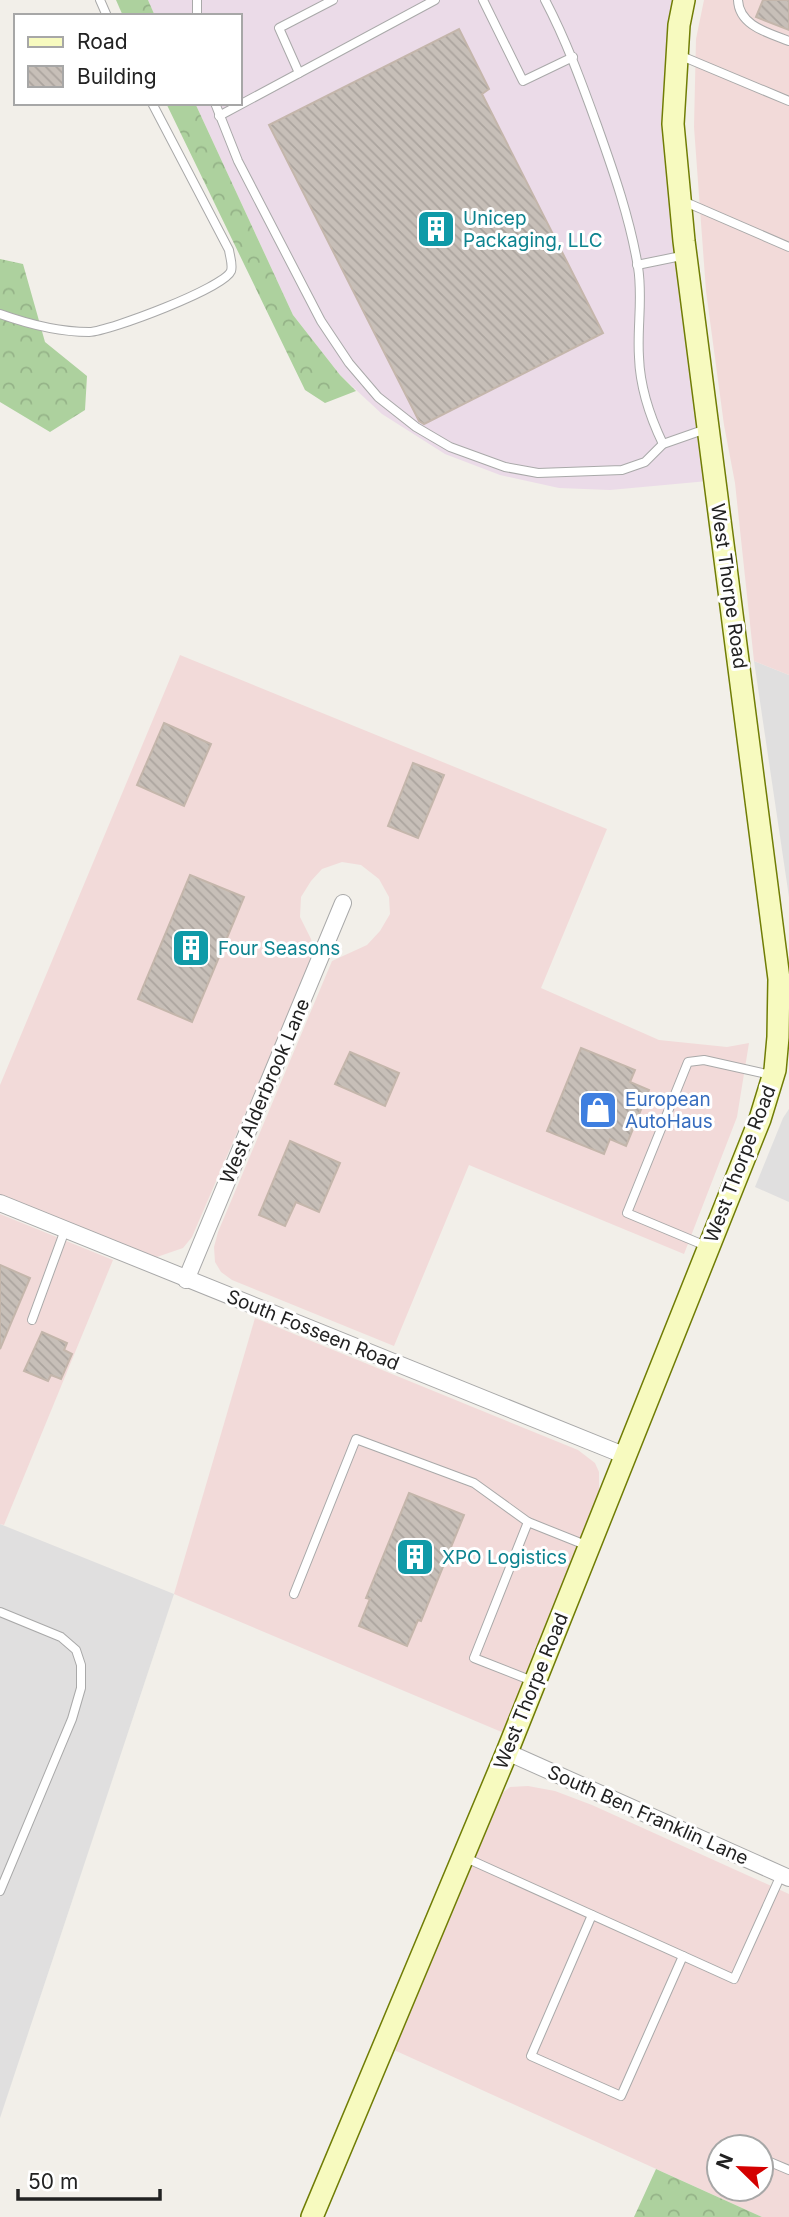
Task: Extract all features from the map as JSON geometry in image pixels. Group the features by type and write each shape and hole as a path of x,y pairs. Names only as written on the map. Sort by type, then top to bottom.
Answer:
{"street":[{"name":"West Thorpe Road","path":"312,2217 507,1752 779,1074 779,979 686,255 673,124 679,25 684,0"},
{"name":"West Alderbrook Lane","path":"186,1280 343,903"},
{"name":"South Fosseen Road","path":"0,1203 625,1456"},
{"name":"South Ben Franklin Lane","path":"507,1752 785,1877"}],"lane":[{"path":"299,73 279,28 333,0"},
{"path":"242,104 435,0"},
{"path":"483,0 523,81 573,57"},
{"path":"545,0 573,57 620,190 640,289 639,358 652,421 663,444"},
{"path":"738,0 744,18 756,27 789,41"},
{"path":"677,54 789,101"},
{"path":"0,314 64,331 93,332 135,320 193,295 230,273 232,263 229,250 153,105"},
{"path":"216,105 243,172 321,321 349,363 378,397 415,427 450,447 505,467 538,473 621,470 645,462 663,444 709,428"},
{"path":"219,116 239,105"},
{"path":"680,200 789,247"},
{"path":"637,265 686,255"},
{"path":"709,1247 627,1213 688,1062 704,1060 779,1074"},
{"path":"32,1320 65,1230"},
{"path":"293,1594 356,1439 474,1483 528,1522 589,1546"},
{"path":"528,1522 474,1658 535,1682"},
{"path":"0,1891 72,1719 81,1688 82,1665 76,1650 61,1637 1,1615"},
{"path":"463,1856 734,1979 785,1877"},
{"path":"592,1915 531,2056 621,2096 682,1956"}],"shaded area":[{"path":"148,0 676,0 665,104 665,156 670,210 708,481 610,490 559,488 500,475 445,454 382,414 340,375 293,315 196,105 242,105 242,14 154,14"},
{"path":"704,0 789,0 789,675 754,661 735,483 724,425 706,291 694,127 696,39"},
{"path":"180,655 607,829 541,988 659,1040 727,1047 749,1043 737,1117 684,1254 469,1165 394,1346 232,1280 221,1272 215,1262 214,1247 218,1232 332,961 367,945 390,914 389,897 379,879 361,865 342,862 322,869 301,897 300,917 314,951 192,1237 183,1248 154,1258 0,1195 0,1085"},
{"path":"754,661 789,675 789,897"},
{"path":"789,1109 789,1202 755,1187"},
{"path":"0,1214 113,1260 4,1525 0,1524"},
{"path":"255,1318 578,1450 595,1463 599,1472 599,1494 504,1733 174,1594"},
{"path":"0,1524 174,1594 0,2118"},
{"path":"528,1786 555,1791 789,1894 789,2217 762,2217 731,2203 775,2203 775,2133 705,2133 705,2191 394,2050 500,1795 510,1787"}],"green space":[{"path":"116,0 148,0 154,14 122,14"},
{"path":"167,105 196,105 293,315 340,375 356,391 325,403 305,390"},
{"path":"0,259 23,264 45,342 87,376 85,410 50,432 0,402"},
{"path":"656,2169 705,2191 705,2203 731,2203 762,2217 634,2217"}],"building":[{"path":"763,0 789,0 789,30 756,17"},
{"name":"Unicep Packaging, LLC","path":"459,29 489,89 482,94 603,333 424,424 419,421 269,125"},
{"path":"164,723 211,744 184,806 137,785"},
{"path":"413,763 444,775 418,838 388,826"},
{"name":"Four Seasons","path":"190,875 244,897 192,1022 138,999"},
{"name":"European AutoHaus","path":"581,1048 635,1070 630,1082 649,1090 626,1146 610,1139 604,1154 547,1131"},
{"path":"350,1052 399,1073 385,1106 335,1084"},
{"path":"290,1141 340,1163 319,1212 296,1202 285,1226 259,1215"},
{"path":"0,1265 30,1278 0,1349"},
{"path":"42,1332 67,1343 64,1350 72,1354 61,1379 51,1375 48,1381 24,1371"},
{"name":"XPO Logistics","path":"409,1493 464,1515 421,1621 418,1620 407,1646 359,1626 370,1599 366,1598"}],"place":[{"name":"Unicep Packaging, LLC","path":"436,229"},
{"name":"Four Seasons","path":"191,948"},
{"name":"European AutoHaus","path":"598,1110"},
{"name":"XPO Logistics","path":"415,1557"}]}
